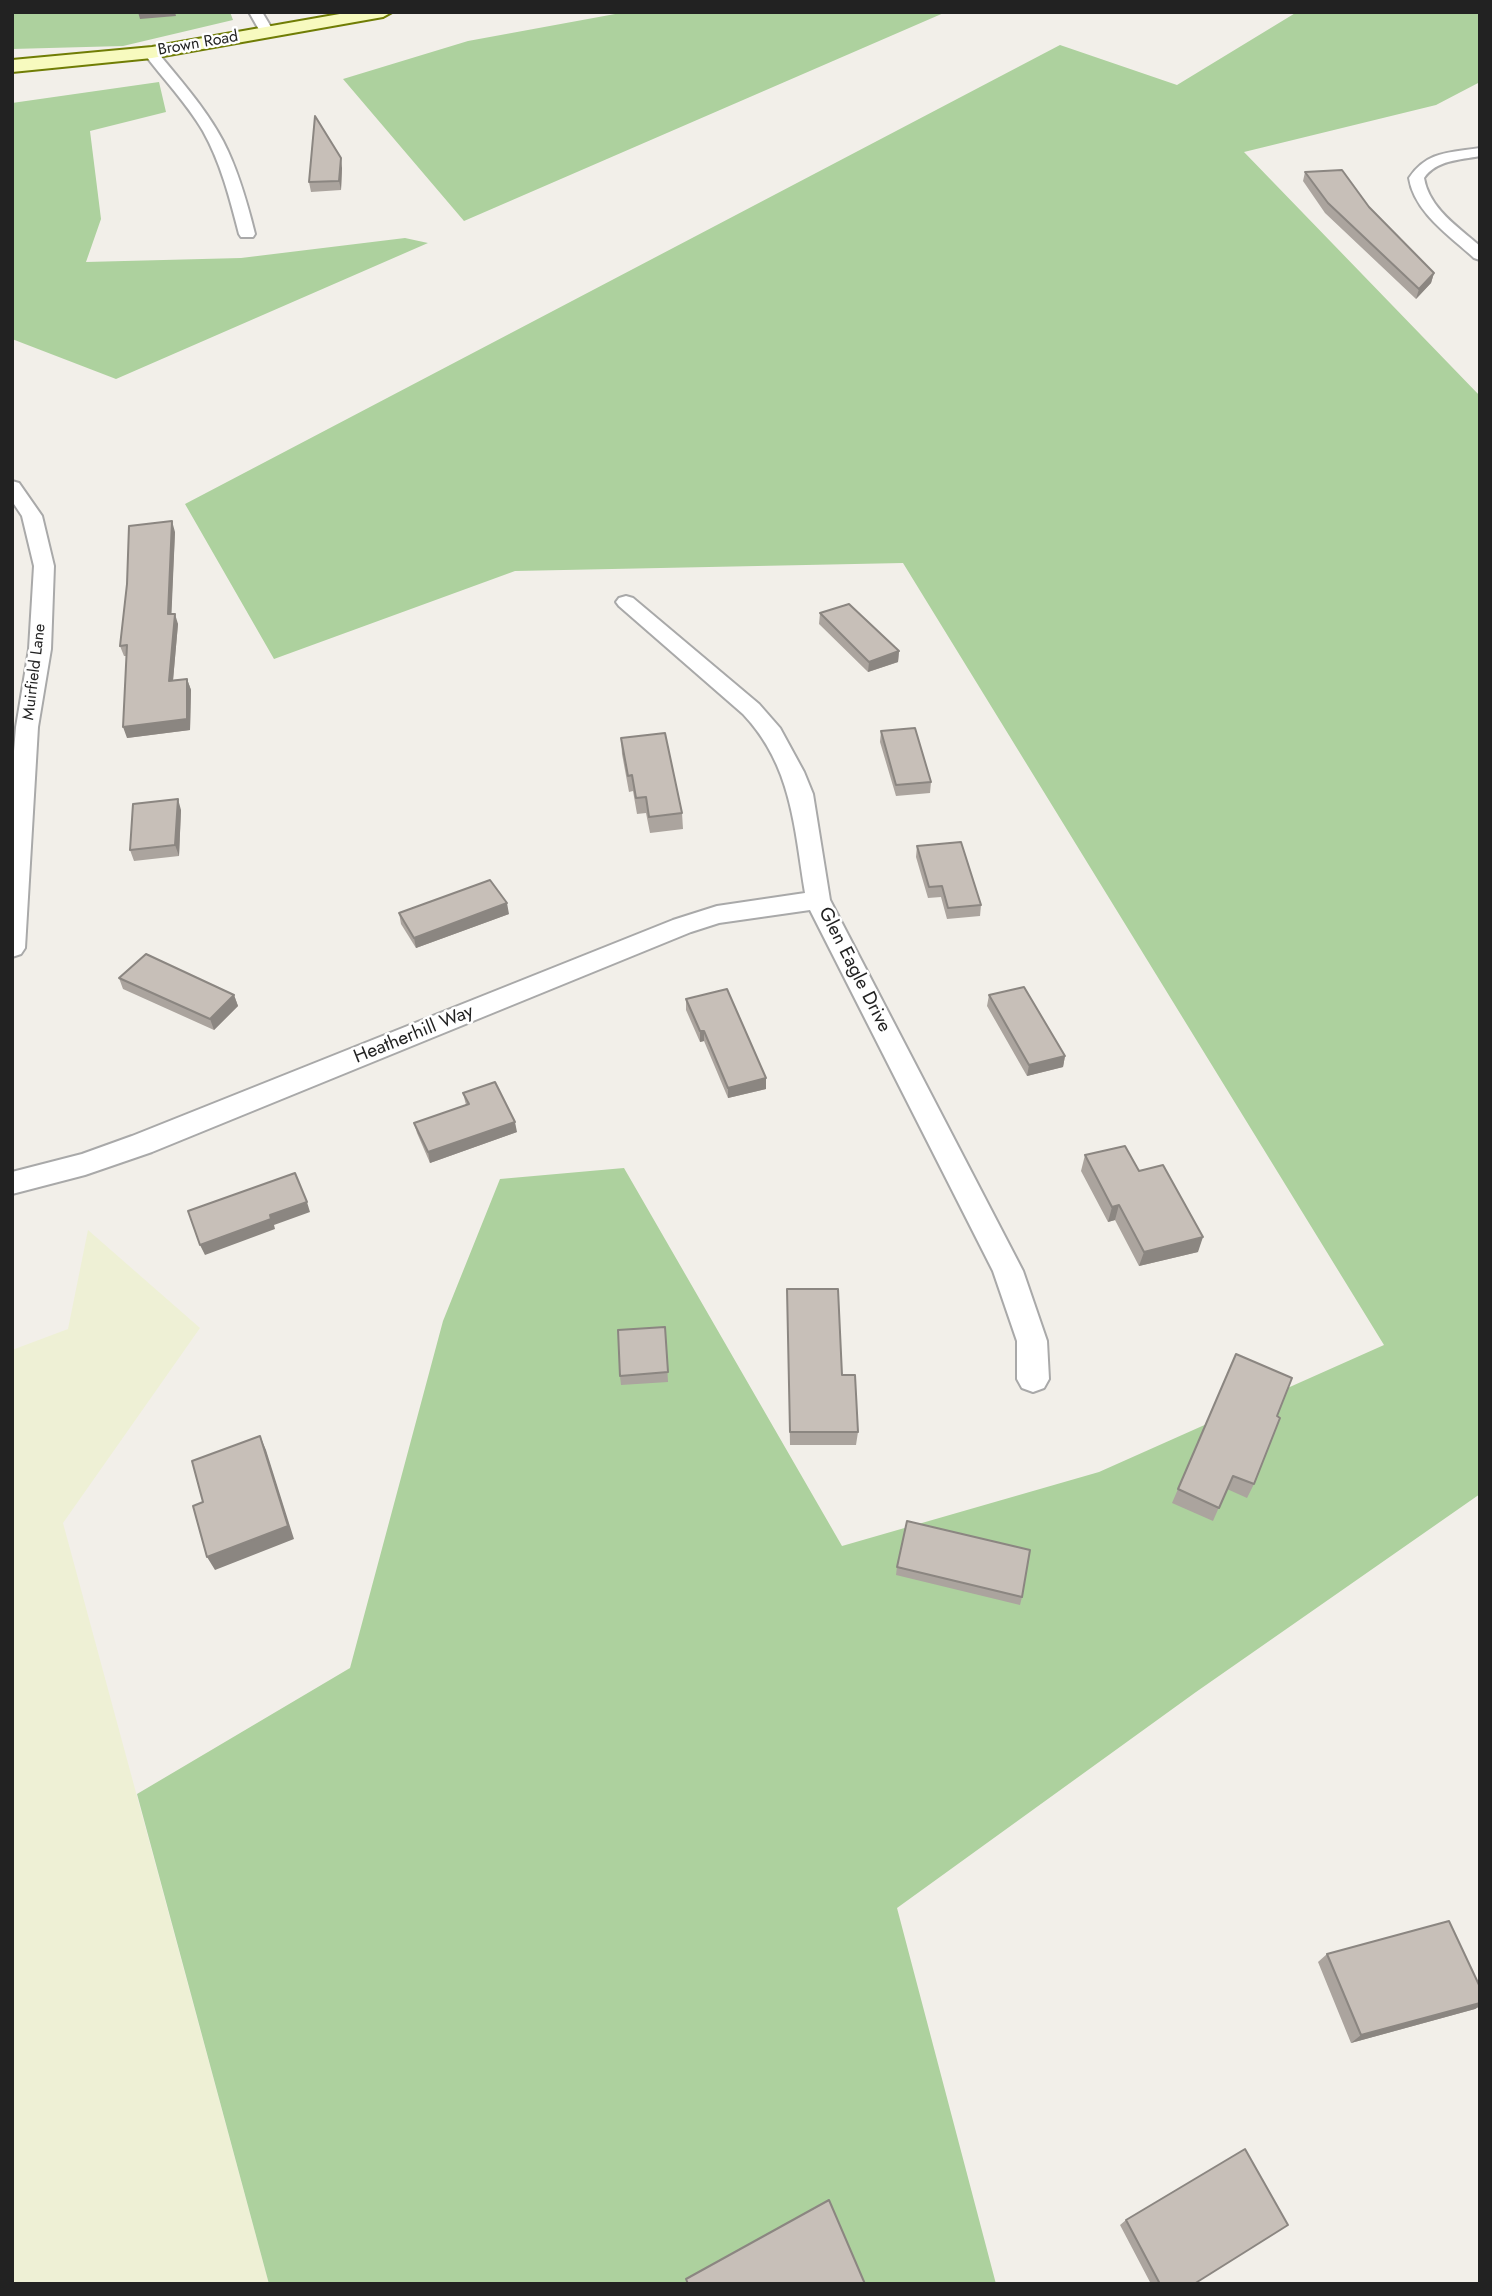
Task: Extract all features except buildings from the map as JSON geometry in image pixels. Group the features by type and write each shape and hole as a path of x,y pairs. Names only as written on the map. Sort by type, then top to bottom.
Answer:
{"street":[{"path":"255,12 267,32"},
{"name":"Brown Road","path":"12,66 150,52 383,12"},
{"path":"150,52 188,99 210,132 234,185 247,234"},
{"path":"1480,152 1434,161 1422,169 1415,180 1416,190 1423,203 1480,255"},
{"name":"Muirfield Lane","path":"12,487 32,516 44,566 40,649 27,727 12,948"},
{"name":"Glen Eagle Drive","path":"626,602 751,709 769,728 793,772 801,794 818,900 1008,1271 1032,1341 1033,1379"},
{"name":"Heatherhill Way","path":"12,1183 85,1164 142,1144 682,926 717,915 818,900"}],"green space":[{"path":"12,12 230,12 233,20 123,46 12,49"},
{"path":"626,12 946,12 464,221 343,79 468,41"},
{"path":"1297,12 1480,12 1480,82 1436,105 1244,152 1480,396 1480,1494 1196,1692 897,1908 996,2284 269,2284 137,1794 350,1668 443,1321 500,1179 624,1168 842,1546 1099,1472 1384,1345 903,563 515,571 274,659 185,504 1060,45 1177,85"},
{"path":"159,82 166,112 90,131 101,219 86,262 241,258 405,238 428,243 116,379 12,339 12,103"},
{"path":"88,1230 200,1328 63,1523 269,2284 12,2284 12,1350 68,1329"}]}
